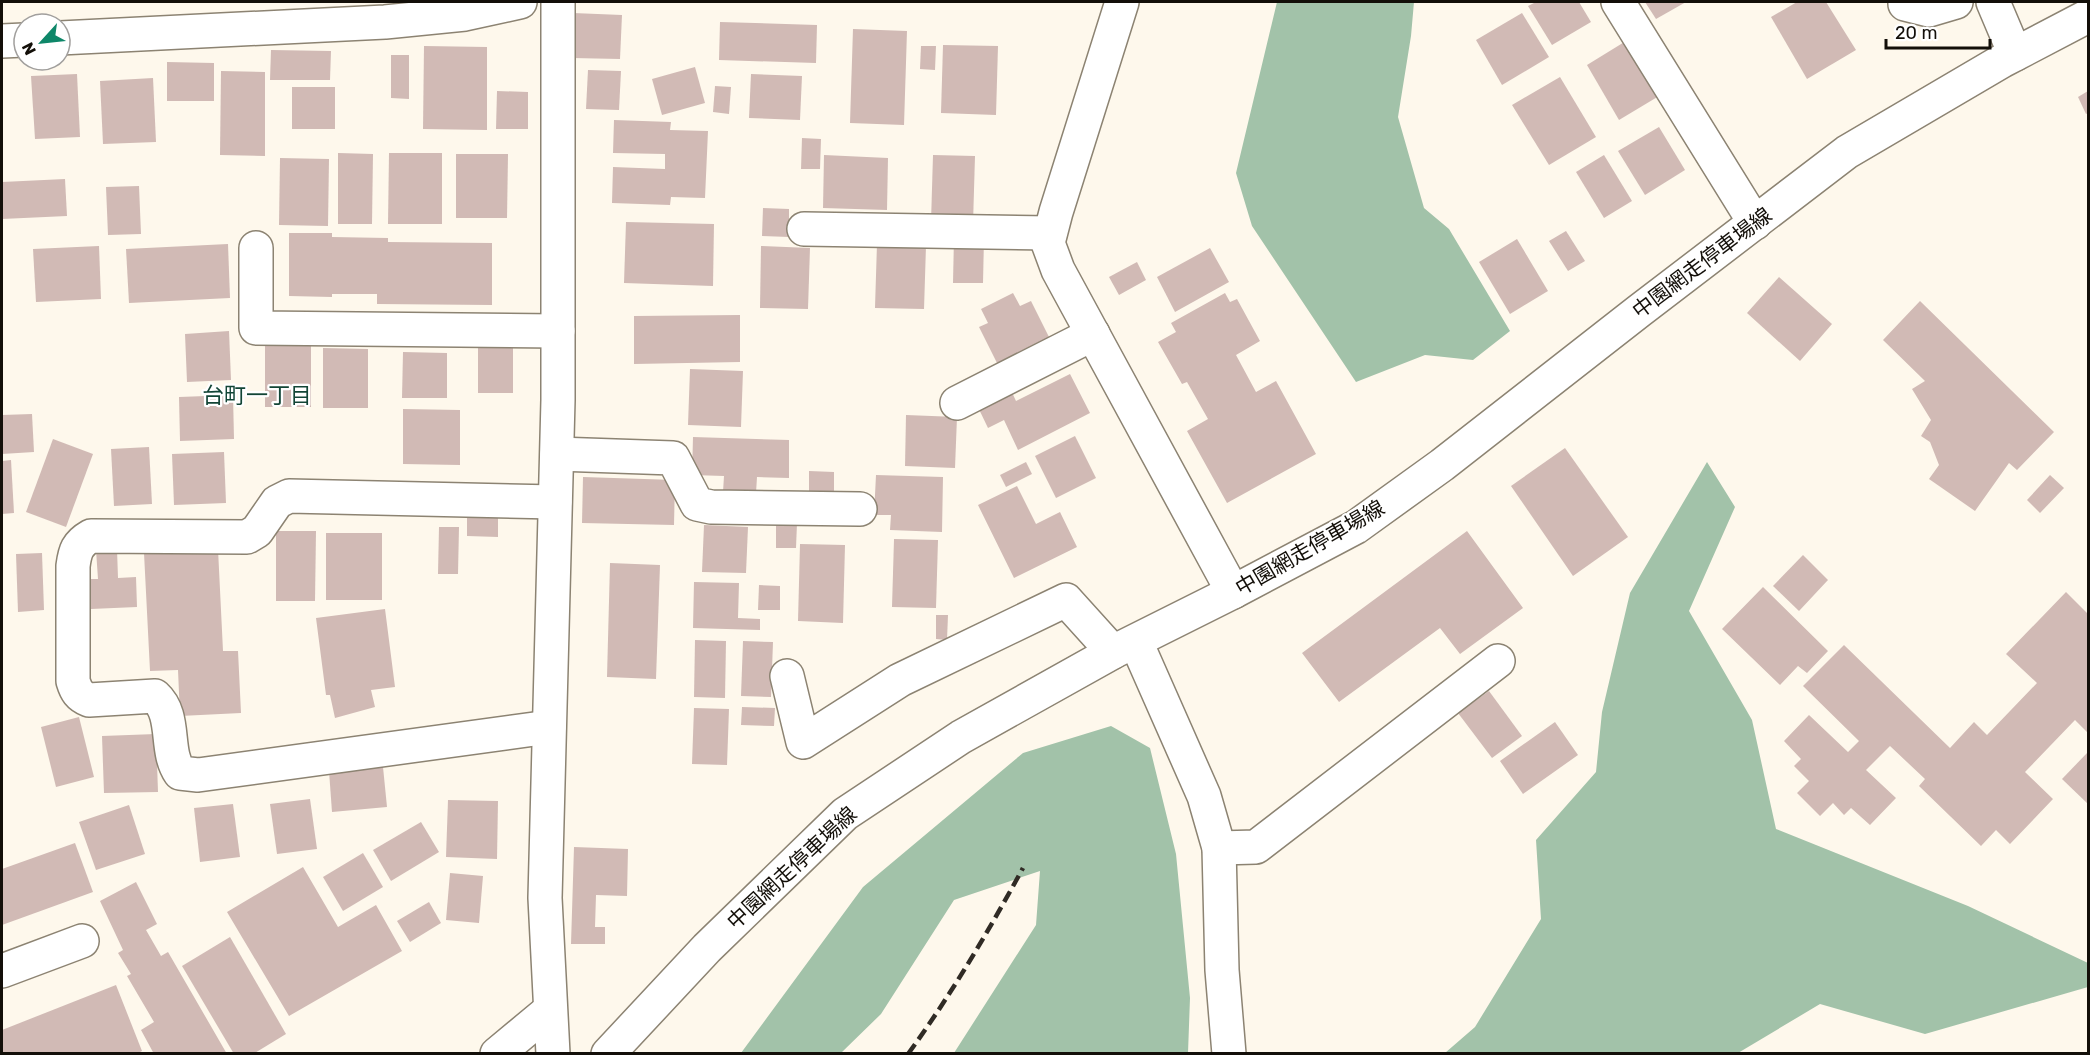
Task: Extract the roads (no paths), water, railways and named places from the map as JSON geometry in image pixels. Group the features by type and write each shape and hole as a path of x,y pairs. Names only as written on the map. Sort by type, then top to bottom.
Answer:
{"street":[{"path":"72,37 385,22 465,14 520,2"},
{"path":"553,1053 545,898 557,454 558,2"},
{"path":"1122,2 1048,243 1051,255 1233,592"},
{"path":"1618,2 1755,223"},
{"path":"1905,2 1905,4 1929,10 1956,2"},
{"path":"1994,2 2015,54"},
{"name":"中園網走停車場線","path":"608,1053 707,948 845,814 961,736 1365,520 1442,465 1847,152 2015,54 2088,16"},
{"path":"804,229 1050,232"},
{"path":"256,248 256,328 558,331"},
{"path":"957,403 1093,334"},
{"path":"557,454 673,458 696,504 711,507 860,509"},
{"path":"549,727 198,775 180,773 174,765 167,715 164,706 155,696 89,700 81,697 76,689 73,681 73,566 75,551 81,542 91,536 247,537 257,531 277,502 290,496 555,502"},
{"path":"787,676 803,742 900,680 1066,600 1125,647 1204,796 1219,848 1222,970 1228,1053"},
{"path":"1219,848 1256,847 1498,661"},
{"path":"2,971 82,941"},
{"path":"497,1053 550,1010"}],"railway":[{"path":"908,1054 969,963 1023,868"}],"district":[{"name":"台町一丁目","path":"257,395"}]}
